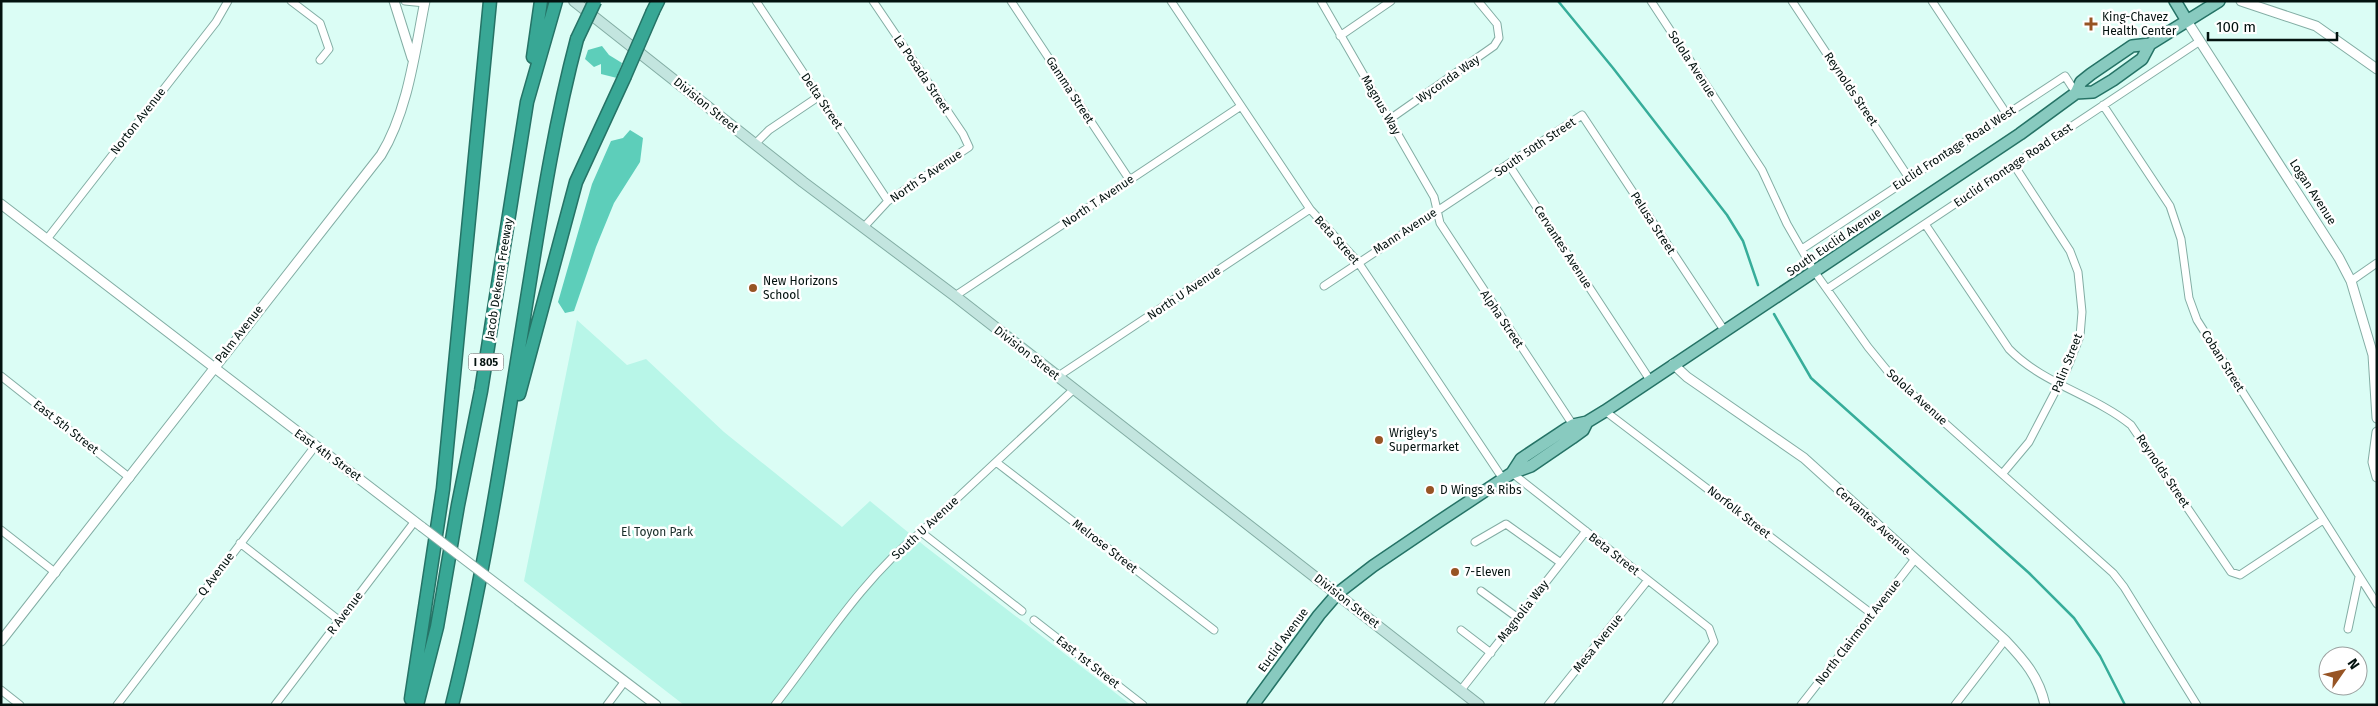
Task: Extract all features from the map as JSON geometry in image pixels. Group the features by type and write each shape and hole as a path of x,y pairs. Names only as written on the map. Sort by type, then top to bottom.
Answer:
{"highway":[{"path":"410,705 443,489 490,1"},
{"name":"Jacob Dekema Freeway","path":"417,705 437,627 458,505 481,391 543,12 556,1"},
{"name":"I 805","path":"452,705 469,638 501,459 545,188 565,83 587,1"},
{"path":"578,39 595,1"},
{"path":"501,459 576,182 656,6"}],"main road":[{"name":"Division Street","path":"574,1 754,144 956,296 1073,390 1338,593 1480,705"},
{"name":"Logan Avenue","path":"2175,1 2187,21"},
{"name":"South Euclid Avenue","path":"1587,422 2020,134 2076,92 2081,82 2091,74 2132,46 2150,44 2219,1"},
{"name":"South Euclid Avenue","path":"2076,92 2093,92 2113,80 2142,59 2150,44"},
{"path":"1508,476 1521,459 1572,425 1587,422"},
{"path":"1508,476 1531,466 1584,430 1587,422"},
{"name":"Euclid Avenue","path":"1253,705 1319,615 1338,593 1401,546 1508,476"}],"street":[{"name":"Norton Avenue","path":"46,238 216,22 228,1"},
{"path":"291,1 320,23 329,49 320,60"},
{"path":"394,1 412,60"},
{"path":"405,1 425,2"},
{"name":"Delta Street","path":"756,1 888,201"},
{"name":"La Posada Street","path":"873,1 963,134 969,147"},
{"name":"Gamma Street","path":"1011,1 1129,179"},
{"name":"Beta Street","path":"1171,1 1310,209 1358,262 1508,476 1586,531 1709,628 1714,637 1714,642 1666,705"},
{"name":"Magnus Way","path":"1321,1 1434,197 1437,210"},
{"path":"1340,36 1391,1"},
{"name":"Wyconda Way","path":"1390,119 1487,52 1499,38 1497,24 1478,1"},
{"name":"Solola Avenue","path":"1650,1 1762,170 1781,213 1814,272 1868,347 1890,374 2003,473 2112,573 2124,587 2197,705"},
{"name":"Reynolds Street","path":"1792,1 1909,178"},
{"path":"1932,1 2006,114"},
{"path":"2241,1 2316,26 2377,69"},
{"name":"Palm Avenue","path":"1,641 381,155 395,128 425,2"},
{"name":"Logan Avenue","path":"2187,21 2339,258 2351,281 2374,355 2377,418"},
{"name":"Euclid Frontage Road East","path":"1826,289 2200,41"},
{"name":"Euclid Frontage Road West","path":"1802,249 2065,76 2076,92"},
{"path":"754,144 769,130 818,97"},
{"name":"Coban Street","path":"2103,105 2170,206 2181,239 2189,298 2197,320 2377,604"},
{"name":"North T Avenue","path":"956,296 1241,106"},
{"name":"South 50th Street","path":"1488,178 1582,115"},
{"name":"Pelusa Street","path":"1582,115 1724,330"},
{"name":"North S Avenue","path":"864,227 888,201 969,147"},
{"name":"Cervantes Avenue","path":"1509,164 1650,380"},
{"name":"Palin Street","path":"2003,473 2029,442 2060,383 2080,336 2082,299 2078,272 2062,237 2014,165"},
{"name":"Mann Avenue","path":"1324,286 1488,178"},
{"name":"East 4th Street","path":"1,204 296,433 316,444 656,705"},
{"name":"North U Avenue","path":"1058,377 1310,209"},
{"name":"Alpha Street","path":"1437,210 1440,223 1572,425"},
{"name":"Reynolds Street","path":"1925,224 2009,349 2020,360 2036,372 2116,412 2131,425 2231,572 2240,576 2323,520"},
{"path":"2351,281 2377,264"},
{"name":"Cervantes Avenue","path":"1673,364 1687,377 1804,458 2005,640 2028,665 2038,681 2045,705"},
{"name":"East 5th Street","path":"1,376 130,478"},
{"name":"South U Avenue","path":"776,705 853,603 901,548 921,532 1073,390"},
{"name":"Norfolk Street","path":"1605,411 1872,614"},
{"path":"2377,432 2373,462 2377,477"},
{"name":"Q Avenue","path":"118,705 316,444"},
{"name":"Melrose Street","path":"996,462 1214,630"},
{"name":"R Avenue","path":"275,705 418,524"},
{"path":"1475,542 1506,524 1561,563"},
{"path":"1,530 56,573"},
{"name":"Magnolia Way","path":"1461,690 1586,531"},
{"path":"921,532 1022,611"},
{"path":"240,543 340,621"},
{"name":"North Clairmont Avenue","path":"1801,705 1915,559"},
{"path":"2348,629 2360,577"},
{"name":"Mesa Avenue","path":"1548,705 1648,580"},
{"path":"1481,591 1518,618"},
{"name":"East 1st Street","path":"1034,620 1143,705"},
{"path":"1461,630 1491,652"},
{"path":"1955,705 2005,640"},
{"path":"607,705 625,681"},
{"path":"1,690 20,705"}],"green space":[{"path":"602,46 609,55 622,63 617,78 601,74 601,64 594,67 585,59 588,50"},
{"path":"630,130 643,138 640,162 614,203 596,247 574,311 565,313 558,302 592,184 611,141 623,138"},
{"name":"El Toyon Park","path":"577,320 627,365 646,359 724,432 842,527 870,501 926,547 1131,705 684,705 524,581"}],"waterway":[{"path":"1558,1 1613,68 1727,215 1743,241 1758,285"},
{"path":"1774,314 1811,378 2029,573 2074,618 2100,656 2125,705"}],"place":[{"name":"King-Chavez Health Center","path":"2091,24"},
{"name":"New Horizons School","path":"753,288"},
{"name":"Wrigley's Supermarket","path":"1379,440"},
{"name":"D Wings & Ribs","path":"1430,490"},
{"name":"7-Eleven","path":"1455,572"}]}
